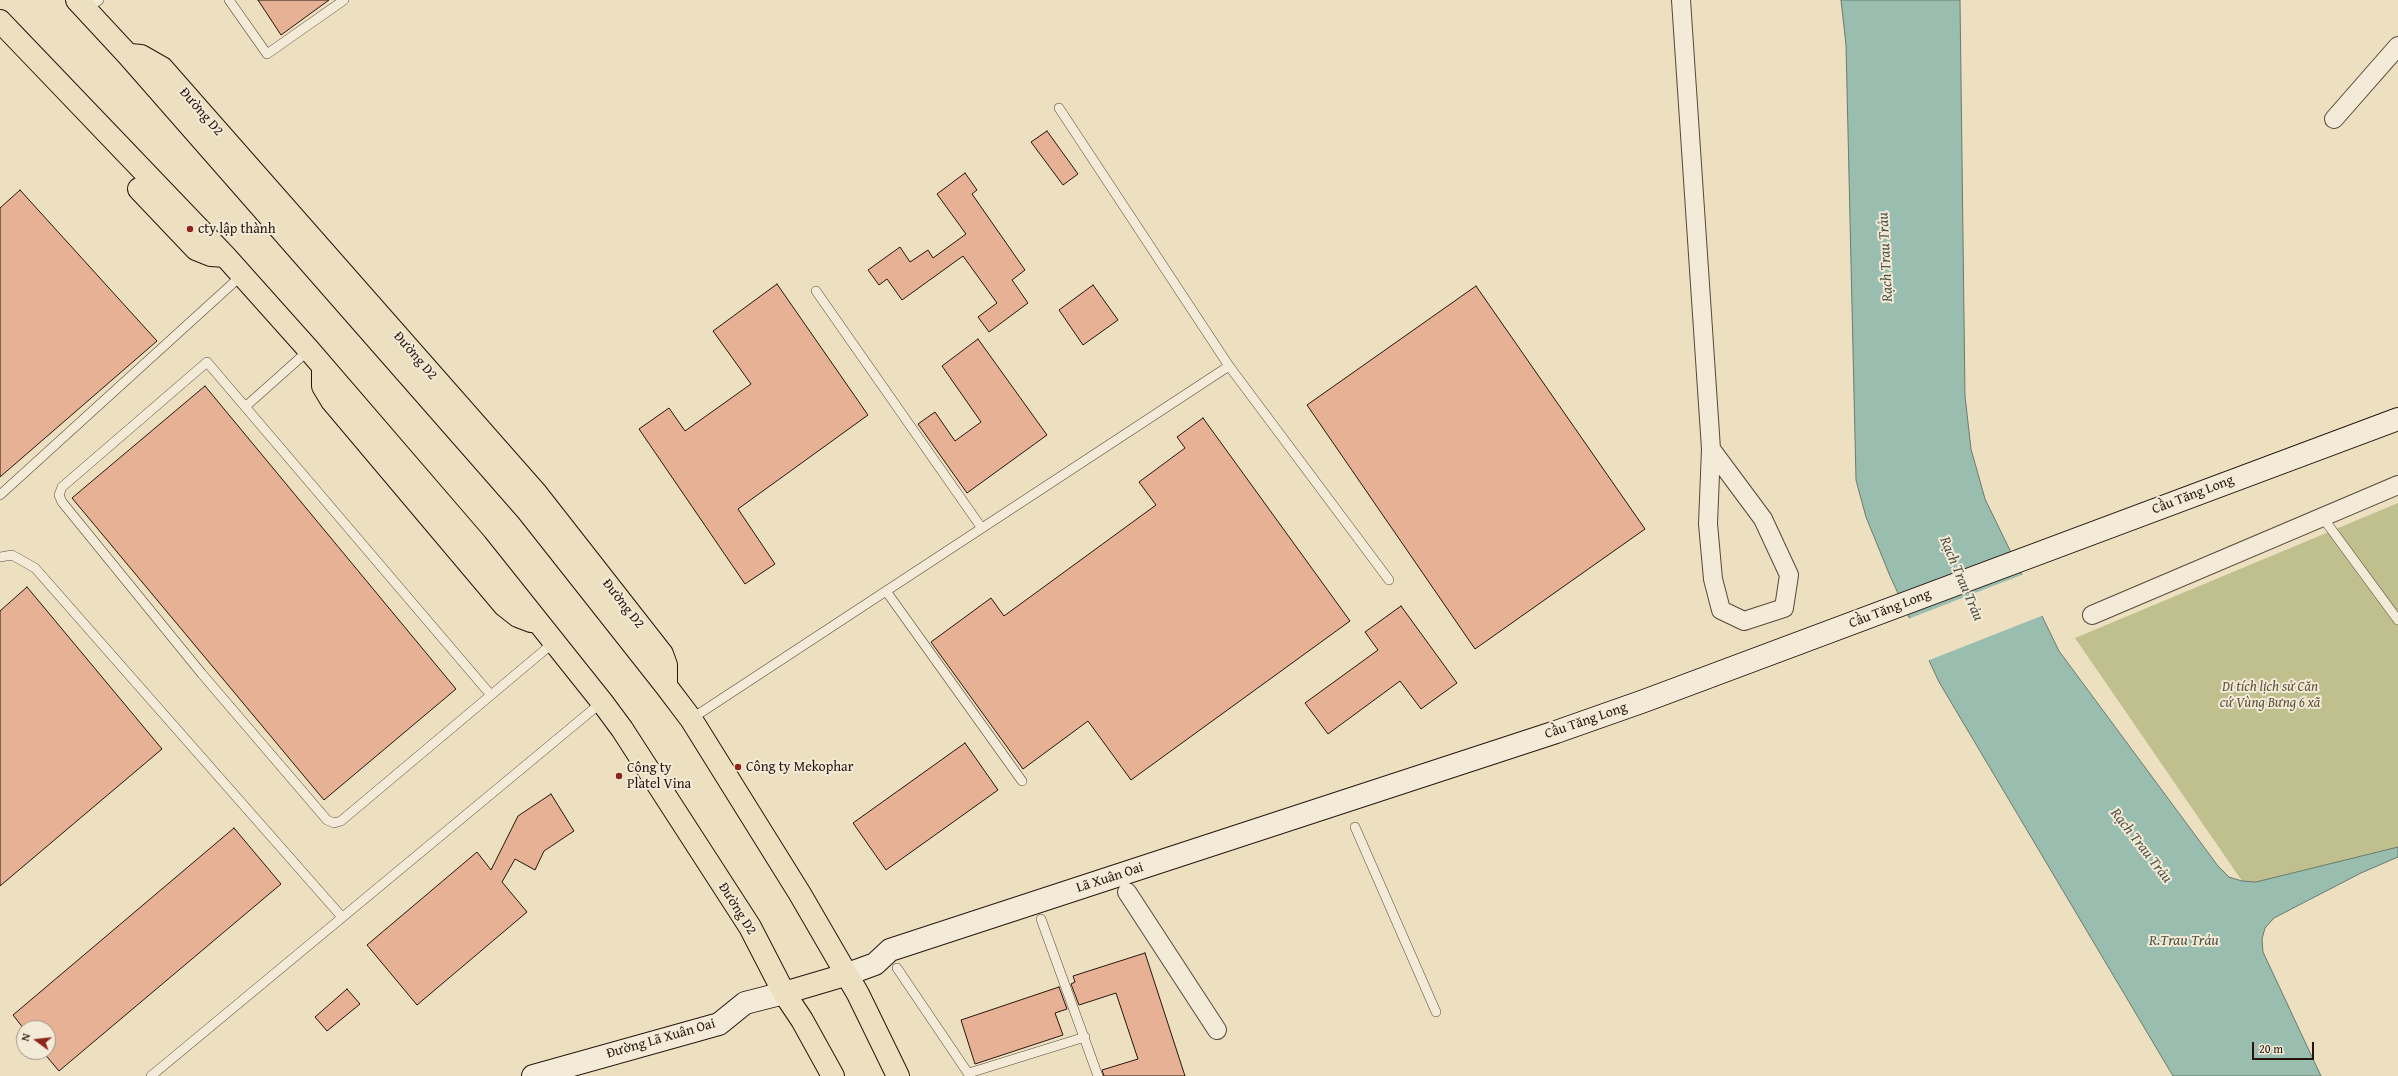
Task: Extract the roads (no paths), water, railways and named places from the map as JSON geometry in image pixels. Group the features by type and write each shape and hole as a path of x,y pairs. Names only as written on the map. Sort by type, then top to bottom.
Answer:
{"main road":[{"name":"Đường D2","path":"87,3 128,55 527,510 666,686 691,720 796,888 871,1020 898,1076"},
{"name":"Đường D2","path":"0,21 67,93 242,274 476,544 537,623 602,702 626,735 750,927 784,993 816,1044 833,1076"},
{"name":"Cầu Tăng Long","path":"1379,789 1541,737 1644,701 2398,418"},
{"name":"Lã Xuân Oai","path":"845,975 875,964 890,950 1379,789"},
{"path":"784,993 845,975"},
{"name":"Đường Lã Xuân Oai","path":"533,1076 719,1024 745,1003 784,993"},
{"name":"Đường D2","path":"871,1020 895,1040 912,1076"},
{"name":"Đường D2","path":"816,1044 820,1076"}],"street":[{"path":"1681,0 1711,449 1708,524 1713,579 1721,610 1744,621 1784,608 1789,575 1763,519 1711,449"},
{"path":"2334,119 2398,46"},
{"path":"2092,615 2398,486"},
{"path":"1127,892 1217,1030"}],"lane":[{"path":"230,0 267,54 344,0"},
{"path":"1059,108 1229,366 1389,580"},
{"path":"0,495 242,274"},
{"path":"816,291 981,527"},
{"path":"245,406 309,350"},
{"path":"490,694 207,362 62,487 59,495 62,502 207,680 327,820 334,823 341,821 490,694 553,643"},
{"path":"691,720 981,527 1229,366"},
{"path":"2322,518 2398,620"},
{"path":"0,557 12,555 35,568 342,917"},
{"path":"886,591 1022,781"},
{"path":"151,1076 602,702"},
{"path":"1355,827 1436,1012"},
{"path":"1041,919 1098,1076"},
{"path":"897,968 970,1074 1085,1037"}],"water":[{"name":"R.Trau Trảu","path":"1841,0 1960,0 1965,396 1971,449 1985,499 2059,651 2218,866 2229,877 2242,881 2256,882 2398,847 2398,857 2361,873 2274,918 2265,928 2262,939 2263,952 2321,1076 2173,1076 1939,682 1890,576 1866,517 1856,480 1846,45"}],"place":[{"name":"cty lập thành","path":"190,229"},
{"name":"Công ty Mekophar","path":"738,767"},
{"name":"Công ty Platel Vina","path":"619,776"}],"water label":[{"name":"Rạch Trau Trảu","path":"1886,257"},
{"name":"Rạch Trau Trảu","path":"1961,579"},
{"name":"Rạch Trau Trảu","path":"2141,846"}],"park label":[{"name":"Di tích lịch sử Căn cứ Vùng Bưng 6 xã","path":"2270,696"}]}
